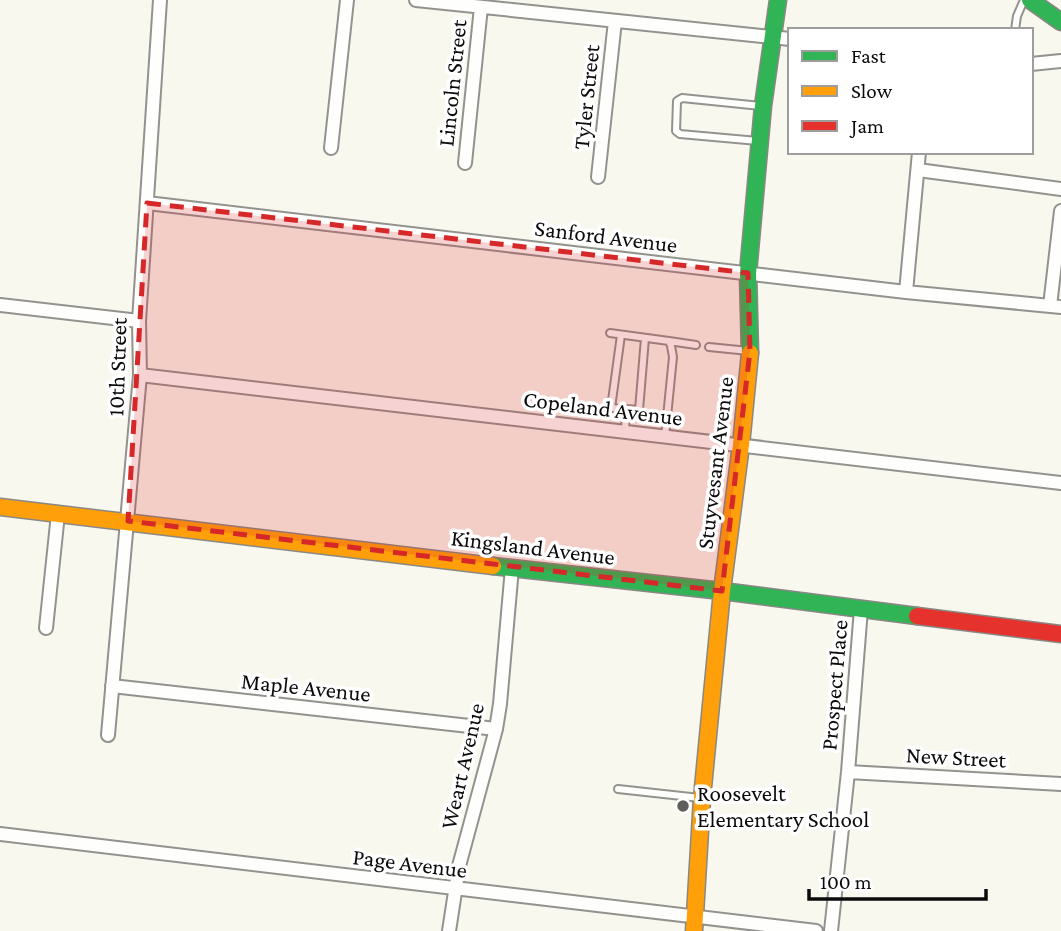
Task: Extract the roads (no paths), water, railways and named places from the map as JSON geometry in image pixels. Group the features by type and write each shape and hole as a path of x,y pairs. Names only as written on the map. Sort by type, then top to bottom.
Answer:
{"main road":[{"name":"Stuyvesant Avenue","path":"694,924 702,798 722,591 750,351 748,273 763,106 782,38 778,0"},
{"path":"1030,0 1061,22"},
{"name":"Kingsland Avenue","path":"0,507 722,591 1061,634"}],"street":[{"name":"10th Street","path":"108,735 140,375 139,321 160,0"},
{"path":"331,148 347,0"},
{"path":"416,0 782,38"},
{"name":"Lincoln Street","path":"465,163 481,7"},
{"name":"Tyler Street","path":"598,177 615,21"},
{"path":"1033,64 1061,61"},
{"path":"906,292 919,154"},
{"path":"918,170 1061,189"},
{"name":"Sanford Avenue","path":"147,203 906,292 1056,306"},
{"path":"1056,306 1061,211"},
{"path":"0,305 139,321"},
{"name":"Copeland Avenue","path":"140,375 1061,483"},
{"path":"46,628 58,514"},
{"name":"Weart Avenue","path":"449,931 455,889 496,729 512,568"},
{"name":"Prospect Place","path":"831,931 862,610"},
{"name":"Maple Avenue","path":"112,686 496,729"},
{"name":"New Street","path":"848,772 1061,784"},
{"name":"Page Avenue","path":"0,834 455,889 694,924 816,931"}],"lane":[{"path":"1015,28 1024,0"},
{"path":"761,141 680,134 676,131 677,101 682,98 763,106"},
{"path":"611,333 696,345"},
{"path":"621,335 611,408 639,410 645,338"},
{"path":"665,437 673,357 668,341"},
{"path":"709,346 750,351"},
{"path":"625,432 626,409"},
{"path":"618,789 702,798"}],"place":[{"name":"Roosevelt Elementary School","path":"683,806"}]}
